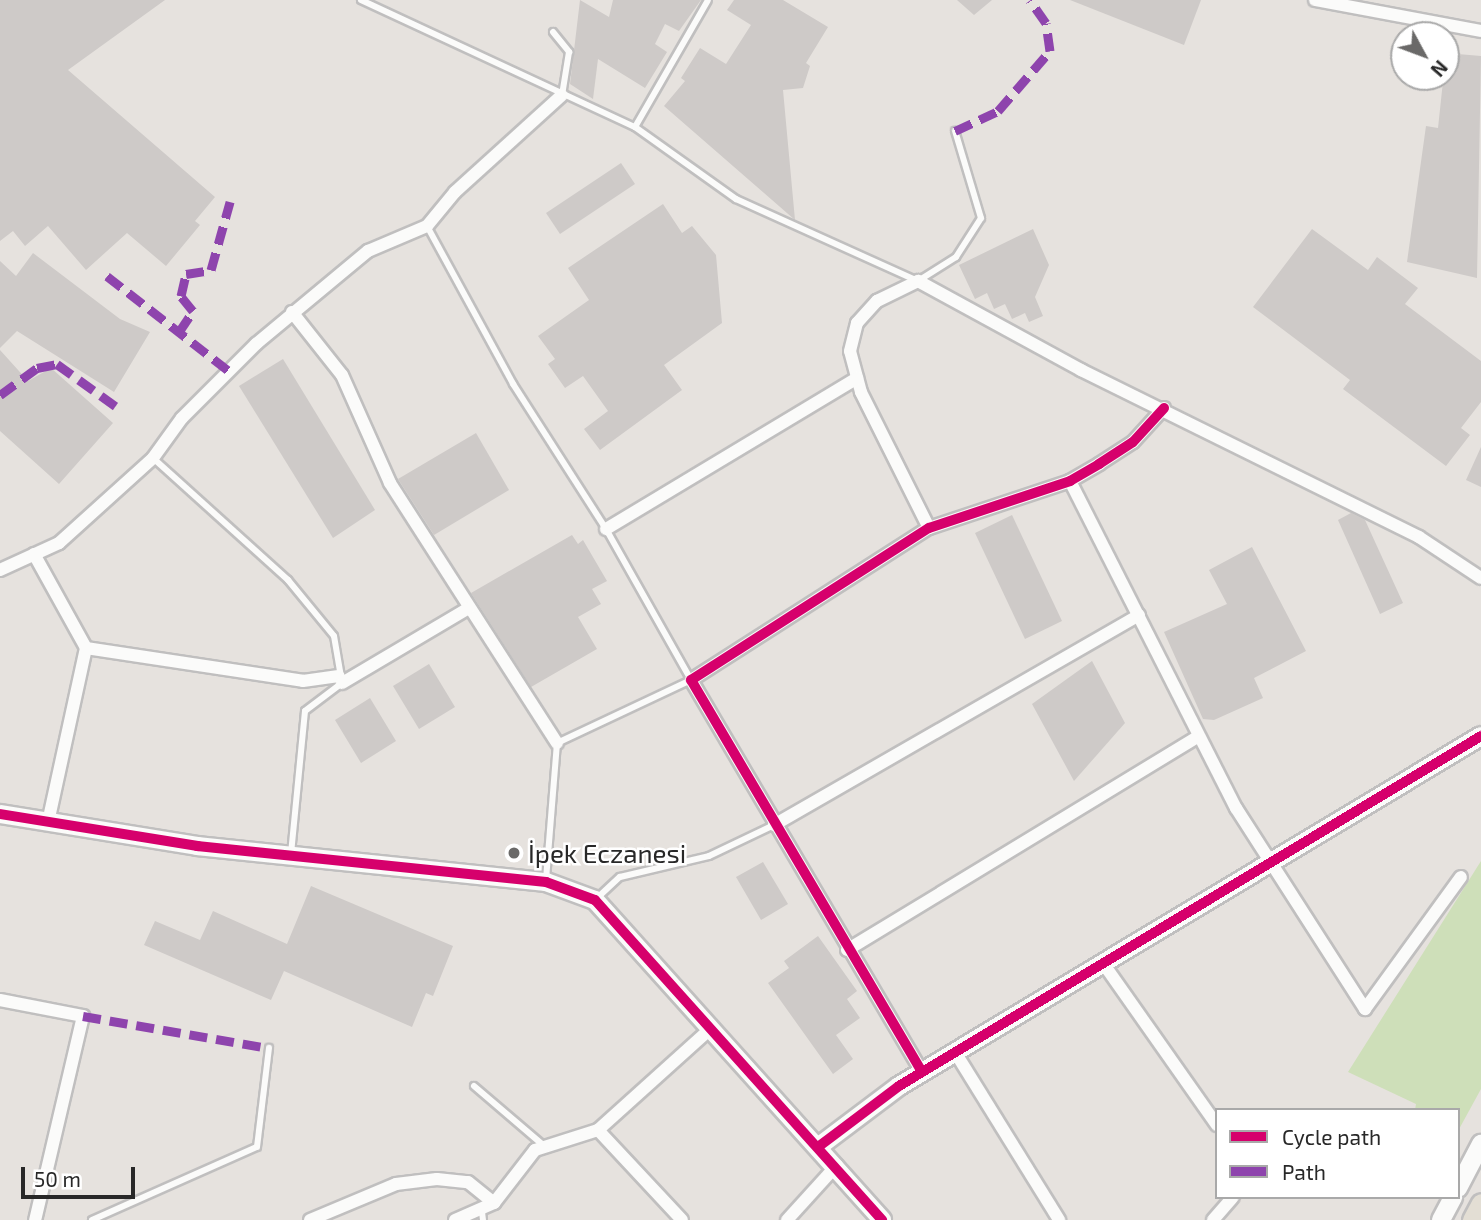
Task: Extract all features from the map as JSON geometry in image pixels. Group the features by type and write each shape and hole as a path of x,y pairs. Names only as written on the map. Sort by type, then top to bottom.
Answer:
{"main road":[{"path":"1472,1220 1481,1203"}],"street":[{"path":"1315,0 1481,31"},
{"path":"0,570 59,543 153,458 182,418 292,312 368,251 427,226 455,192 562,95"},
{"path":"929,528 857,378 850,351 857,323 877,300 918,281 1419,537 1481,578"},
{"path":"292,312 342,375 390,483 557,743"},
{"path":"606,528 857,378"},
{"path":"922,1072 846,950 691,680 929,528 1070,481 1133,442 1164,408"},
{"path":"1070,481 1198,737 1269,864 1365,1009 1461,877"},
{"path":"34,554 86,648 48,822"},
{"path":"86,648 303,681 341,679 469,608"},
{"path":"774,825 1139,615"},
{"path":"818,1147 922,1072 1481,736"},
{"path":"846,950 1198,737"},
{"path":"0,814 290,856 546,882 595,900 882,1220"},
{"path":"1103,963 1215,1122"},
{"path":"0,1000 83,1016 35,1220"},
{"path":"455,1220 483,1216 543,1145 598,1130 709,1030"},
{"path":"955,1052 1059,1220"},
{"path":"598,1130 682,1220"},
{"path":"1460,1184 1481,1144"},
{"path":"787,1220 836,1166"},
{"path":"310,1220 396,1184 437,1179 468,1182 494,1203"},
{"path":"1213,1220 1231,1199"},
{"path":"1441,1220 1452,1199"}],"lane":[{"path":"361,0 635,127 736,200 918,281 956,257 981,218 955,131"},
{"path":"635,127 708,0"},
{"path":"553,32 569,52 562,95"},
{"path":"427,226 513,384 606,528 691,680 557,743 546,882"},
{"path":"153,458 321,617 334,636 341,679 305,711 290,856"},
{"path":"595,900 620,877 709,856 774,825"},
{"path":"92,1220 257,1147 269,1048"},
{"path":"474,1086 543,1145"}],"green space":[{"path":"1481,861 1481,1089 1460,1127 1460,1108 1415,1108 1416,1104 1348,1072"}],"building":[{"path":"0,0 165,0 68,70 215,197 195,221 200,225 166,266 127,233 86,270 48,226 25,246 13,231 0,241"},
{"path":"580,0 609,17 613,0 701,0 679,31 665,24 655,44 667,52 645,88 598,59 593,99 570,84"},
{"path":"734,0 783,0 828,27 806,63 810,66 803,88 783,90 795,220 664,106 685,81 681,78 700,48 726,64 751,25 727,10"},
{"path":"957,0 992,0 974,15"},
{"path":"1070,0 1201,0 1184,45"},
{"path":"1460,54 1481,56 1477,278 1407,262 1426,126 1438,128 1442,91 1460,91"},
{"path":"621,163 635,184 560,234 546,213"},
{"path":"663,204 682,233 692,226 716,255 722,323 664,365 682,390 600,450 584,429 608,411 583,376 565,388 548,364 555,359 538,336 589,300 568,268"},
{"path":"1033,229 1049,265 1035,297 1043,316 1029,322 1025,313 1012,319 1005,304 994,309 987,293 975,299 959,265"},
{"path":"1312,229 1368,270 1377,257 1418,288 1405,304 1481,361 1481,402 1461,428 1470,435 1446,466 1343,389 1350,380 1253,307"},
{"path":"33,253 120,319 150,332 114,392 17,331 0,348 0,261 16,276"},
{"path":"0,350 28,381 51,368 113,423 59,484 0,431"},
{"path":"283,359 375,510 333,538 239,386"},
{"path":"476,433 509,490 434,535 398,479"},
{"path":"1481,447 1481,487 1466,480"},
{"path":"1351,513 1365,520 1403,603 1380,614 1338,520"},
{"path":"1012,515 1062,621 1025,639 975,533"},
{"path":"572,535 578,544 583,540 607,581 592,589 601,604 578,617 597,649 531,687 471,593"},
{"path":"1252,547 1306,651 1254,678 1263,698 1214,720 1203,719 1164,632 1227,604 1209,570"},
{"path":"1092,661 1125,723 1074,781 1032,704"},
{"path":"429,664 455,707 419,729 393,686"},
{"path":"370,698 396,741 361,763 335,720"},
{"path":"763,862 788,904 761,920 736,877"},
{"path":"311,886 453,946 433,996 426,993 412,1027 284,971 271,1000 144,945 155,921 200,940 213,911 287,944"},
{"path":"818,936 857,991 847,999 860,1018 836,1035 853,1059 833,1074 768,983 789,968 784,961"}],"marked path":[{"path":"955,131 998,111 1050,51 1046,23 1030,0"},
{"path":"179,332 193,311 181,296 186,274 211,270 230,202"},
{"path":"107,276 229,371"},
{"path":"0,395 37,368 57,364 121,410"},
{"path":"83,1016 269,1048"}],"cycle path":[{"path":"922,1072 691,680 929,528 1070,481 1133,442 1164,408"},
{"path":"818,1147 899,1086 1481,736"},
{"path":"0,814 197,846 546,882 595,900 882,1220"}],"place":[{"name":"İpek Eczanesi","path":"514,853"}]}
